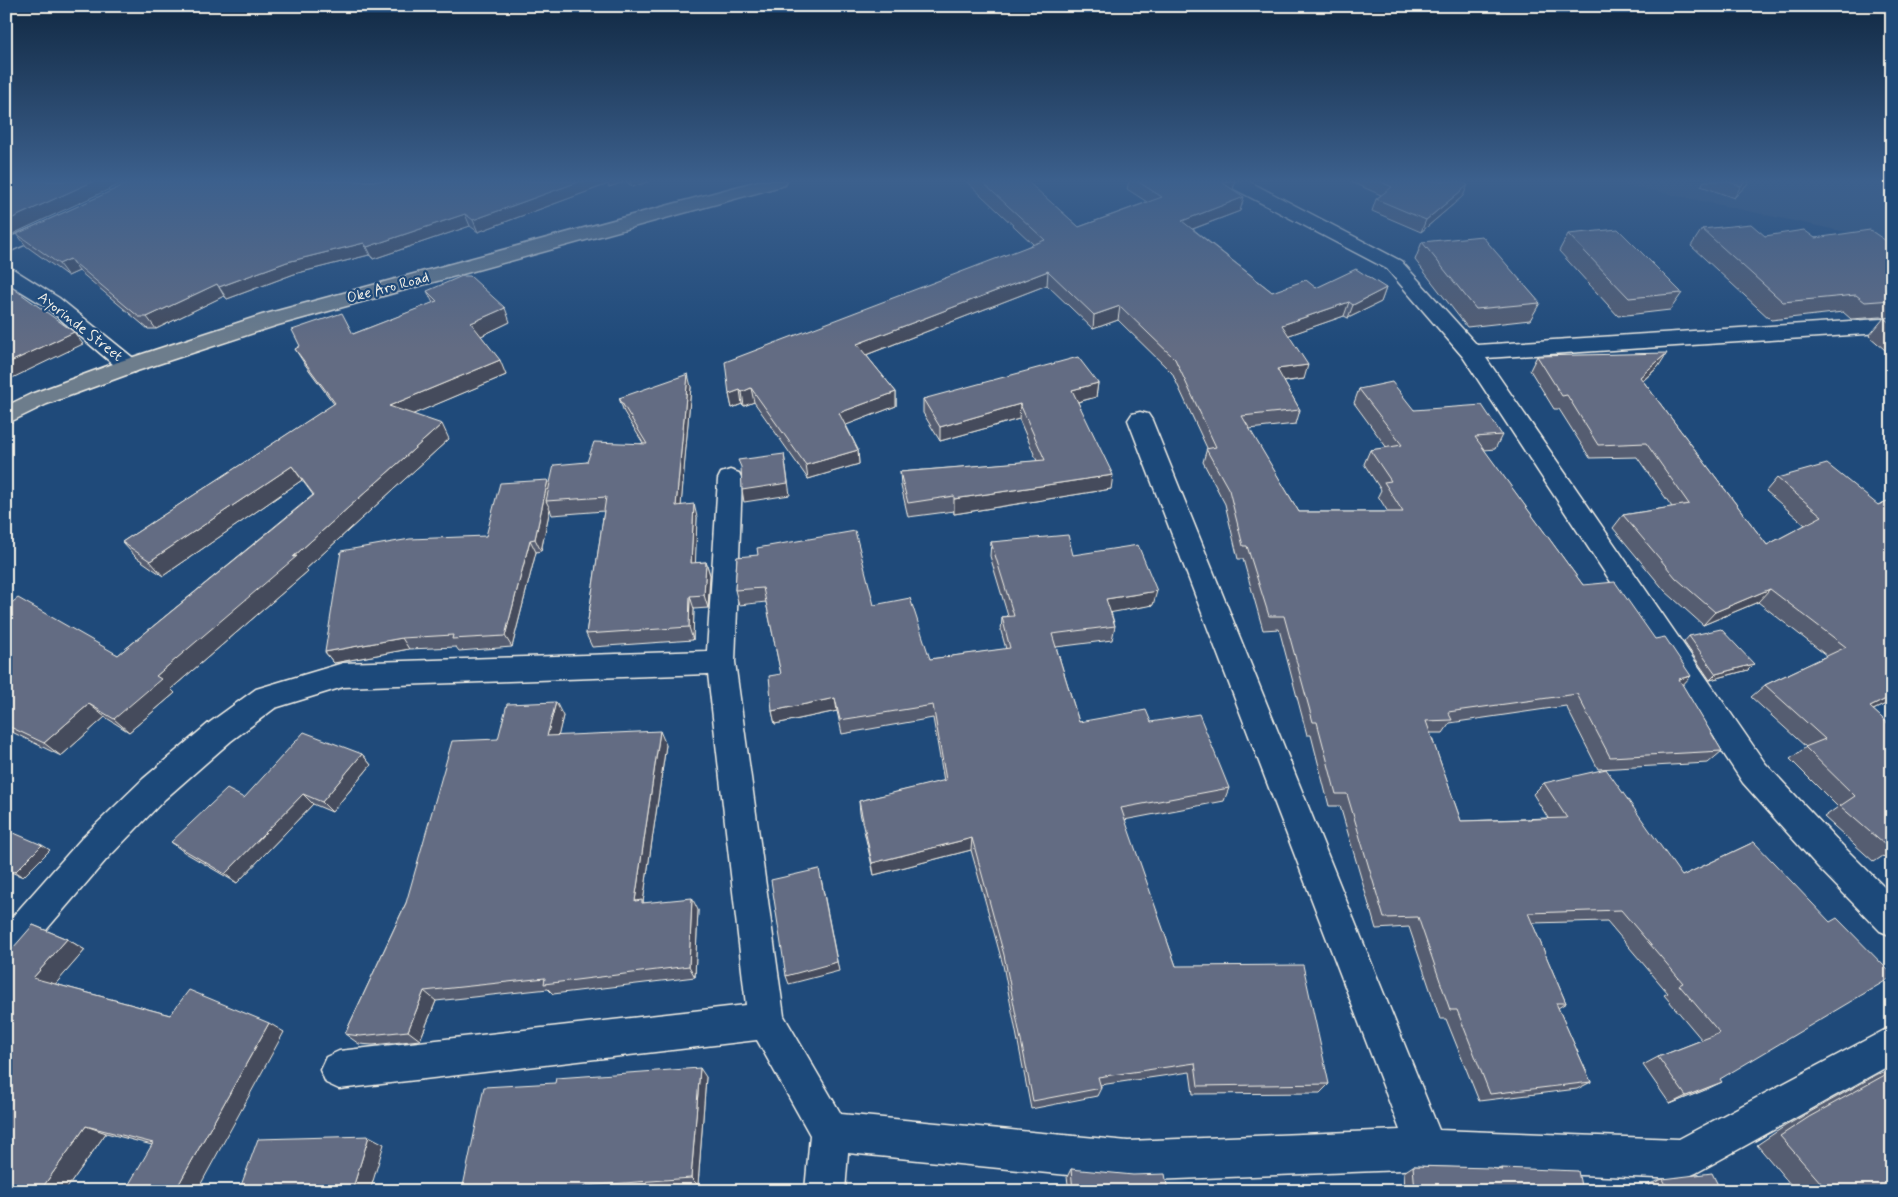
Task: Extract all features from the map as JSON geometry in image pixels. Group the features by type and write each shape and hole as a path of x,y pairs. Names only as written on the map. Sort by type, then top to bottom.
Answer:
{"main road":[{"name":"Oke Aro Road","path":"6,416 39,399 129,366 270,320 574,237"}],"street":[{"path":"6,247 28,237"},
{"path":"1340,237 1394,265 1471,352 1754,773 1830,856 1892,919"},
{"name":"Ayorinde Street","path":"6,273 52,302 129,366"},
{"path":"1471,352 1881,326"},
{"path":"1140,420 1427,1149"},
{"path":"730,479 721,662 766,1021 830,1132 825,1191"},
{"path":"6,951 94,849 148,796 220,732 266,698 343,675 721,662"},
{"path":"339,1070 766,1021"},
{"path":"830,1132 1128,1161 1427,1149 1682,1159 1892,1044"}],"shaded area":[{"path":"1868,237 1892,237 1892,242"}],"building":[{"path":"21,237 397,237 367,247 364,243 287,262 219,287 217,284 147,317 139,317 70,259 59,264"},
{"path":"1042,237 1202,237 1272,292 1306,280 1316,288 1356,269 1386,288 1353,305 1349,302 1282,325 1308,365 1277,369 1300,410 1242,416 1299,512 1403,512 1384,482 1391,481 1370,450 1402,445 1359,389 1392,382 1414,410 1482,405 1502,435 1475,437 1583,585 1615,582 1655,639 1665,637 1691,676 1679,679 1722,751 1610,757 1577,694 1448,712 1452,720 1426,721 1461,821 1567,818 1544,783 1606,769 1682,876 1754,842 1830,922 1837,918 1892,974 1892,977 1720,1079 1722,1082 1686,1096 1658,1057 1720,1033 1679,985 1683,983 1621,910 1528,913 1566,1003 1556,1003 1591,1082 1490,1094 1457,1010 1450,1010 1418,917 1384,918 1347,794 1336,794 1317,722 1313,722 1284,616 1269,616 1247,546 1243,546 1229,490 1206,449 1216,447 1175,359 1120,306 1094,315 1048,271 857,344 896,392 839,413 858,450 806,465 751,388 729,394 725,362 1045,240"},
{"path":"1483,237 1540,303 1476,309 1422,242"},
{"path":"1571,237 1626,237 1682,293 1629,298"},
{"path":"1711,237 1880,237 1892,245 1892,300 1865,302 1856,295 1783,302"},
{"path":"462,276 470,276 505,308 471,323 500,360 389,406 442,424 293,557 297,556 156,676 161,679 114,719 89,704 44,743 6,725 6,607 18,598 118,655 314,495 292,466 150,561 122,542 335,403 295,349 300,346 292,330 342,313 353,334 437,301 427,291"},
{"path":"10,286 74,332 6,364 6,288"},
{"path":"1892,317 1892,325 1884,318"},
{"path":"1667,353 1640,377 1767,545 1822,516 1777,478 1827,464 1878,505 1892,499 1892,696 1870,707 1892,727 1892,851 1840,806 1855,796 1805,747 1825,739 1765,685 1846,647 1770,589 1715,612 1676,578 1623,515 1689,504 1646,443 1598,445 1567,395 1562,396 1537,356"},
{"path":"1078,357 1098,383 1072,390 1113,475 954,499 954,496 908,503 900,472 1045,460 1020,404 940,427 923,399"},
{"path":"688,374 676,506 694,504 691,563 706,562 704,595 690,596 689,627 586,634 606,497 546,501 554,465 587,462 594,442 647,444 619,398"},
{"path":"784,454 788,483 742,490 741,467 738,460"},
{"path":"548,480 535,539 530,540 505,636 452,639 453,635 402,638 325,652 341,551 410,539 486,536 500,483"},
{"path":"855,531 874,605 910,598 930,659 1010,648 1002,617 1014,616 991,542 1068,535 1073,555 1138,545 1157,591 1106,599 1115,626 1052,634 1079,722 1146,710 1151,722 1199,714 1229,788 1121,808 1176,966 1303,965 1329,1084 1198,1086 1195,1063 1098,1077 1101,1088 1033,1101 1004,955 972,838 872,863 859,801 946,780 933,705 840,720 835,698 772,711 769,676 781,674 763,588 735,590 737,557 758,555 757,548"},
{"path":"1721,629 1754,664 1716,674 1689,636"},
{"path":"556,702 547,736 660,731 635,901 642,900 642,903 692,898 689,966 544,984 545,978 424,991 408,1031 360,1036 345,1034 406,903 452,741 498,739 507,704"},
{"path":"304,732 362,754 322,802 303,794 225,874 171,842 227,789 244,798"},
{"path":"14,833 42,845 15,872 6,869 6,840"},
{"path":"819,869 837,962 786,976 771,880"},
{"path":"33,925 67,939 33,978 170,1015 189,990 269,1023 175,1191 125,1191 153,1143 86,1126 40,1191 6,1191 6,956"},
{"path":"700,1068 691,1178 584,1186 583,1191 462,1191 484,1087 555,1083 556,1078"},
{"path":"1892,1071 1892,1191 1828,1191 1780,1136 1809,1117"},
{"path":"369,1136 352,1191 239,1191 258,1139"},
{"path":"1413,1166 1578,1171 1582,1191 1415,1191"},
{"path":"1071,1169 1133,1175 1165,1174 1168,1191 1073,1191"},
{"path":"1712,1173 1721,1191 1669,1191 1663,1179"}]}
